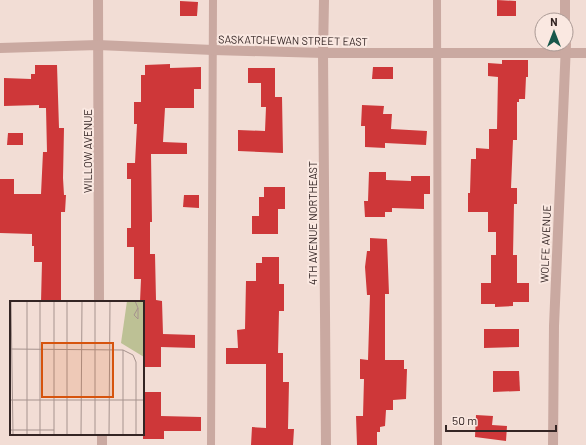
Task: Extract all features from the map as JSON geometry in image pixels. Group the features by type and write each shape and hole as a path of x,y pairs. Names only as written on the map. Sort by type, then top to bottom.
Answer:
{"street":[{"name":"WILLOW AVENUE","path":"98,0 99,301"},
{"name":"4TH AVENUE NORTHEAST","path":"324,0 323,53 326,445"},
{"path":"565,0 566,12"},
{"name":"SASKATCHEWAN STREET EAST","path":"0,48 98,45 323,53 438,53 534,49"},
{"name":"SASKATCHEWAN STREET EAST","path":"574,50 586,53"},
{"name":"WOLFE AVENUE","path":"553,445 554,326 566,52"}],"lane":[{"path":"211,445 213,0"},
{"path":"437,0 438,445"}],"building":[{"path":"497,0 516,1 516,16 497,16"},
{"path":"180,1 198,2 197,16 180,16"},
{"path":"502,60 528,60 528,77 526,77 525,99 519,99 519,102 517,102 517,140 513,140 511,188 517,188 517,204 514,204 513,255 517,255 517,283 529,283 529,302 513,302 513,306 495,307 495,304 481,304 481,283 491,283 491,255 496,255 496,232 488,232 488,212 468,212 468,193 470,193 471,159 476,159 476,148 489,149 489,129 497,129 498,77 488,76 488,63 502,64"},
{"path":"170,64 170,68 201,67 201,89 194,89 194,108 165,108 163,142 187,143 187,154 151,154 152,222 150,222 150,254 155,254 156,300 162,301 163,334 195,335 195,348 161,347 161,367 144,367 144,301 140,301 141,279 134,279 134,247 127,247 127,228 131,228 131,179 127,179 127,163 135,163 137,124 134,124 134,102 141,102 141,75 145,75 145,65"},
{"path":"35,65 57,65 59,128 64,128 63,178 64,195 66,195 65,212 61,212 61,301 41,301 42,262 34,262 32,234 0,233 0,179 14,179 14,194 41,194 43,152 47,152 46,108 39,108 39,105 4,106 4,78 31,79 31,74 35,74"},
{"path":"373,67 393,67 393,79 372,79"},
{"path":"248,68 275,68 275,97 282,97 283,153 238,151 238,130 265,131 266,107 261,107 261,83 248,83"},
{"path":"362,105 384,106 383,114 392,114 391,129 427,131 426,145 385,143 385,148 365,147 365,126 361,126"},
{"path":"8,133 23,133 23,145 7,145"},
{"path":"369,172 386,172 386,180 411,181 411,176 430,176 430,194 424,194 424,209 392,208 392,212 385,212 385,217 365,217 364,201 368,201"},
{"path":"264,187 285,187 285,209 278,209 278,234 252,234 252,216 259,216 259,197 264,197"},
{"path":"184,195 199,195 199,208 183,207"},
{"path":"370,238 387,239 389,294 385,294 385,360 404,360 404,369 407,369 406,399 393,400 393,410 386,410 385,426 380,427 380,432 377,432 377,445 357,445 356,416 363,416 364,379 360,379 360,359 368,360 370,295 367,295 365,267 367,251 370,251"},
{"path":"262,257 279,257 279,284 284,284 284,311 279,311 278,353 283,353 283,382 289,382 288,429 294,429 293,445 251,445 252,427 266,428 266,364 226,364 226,348 238,348 237,330 245,329 246,281 256,281 256,263 262,263"},
{"path":"484,329 519,329 519,347 484,348"},
{"path":"493,371 519,371 520,391 493,392"},
{"path":"144,392 161,392 161,416 201,417 201,431 164,431 164,439 143,439"},
{"path":"476,415 493,416 492,425 507,426 506,441 475,437"}]}
